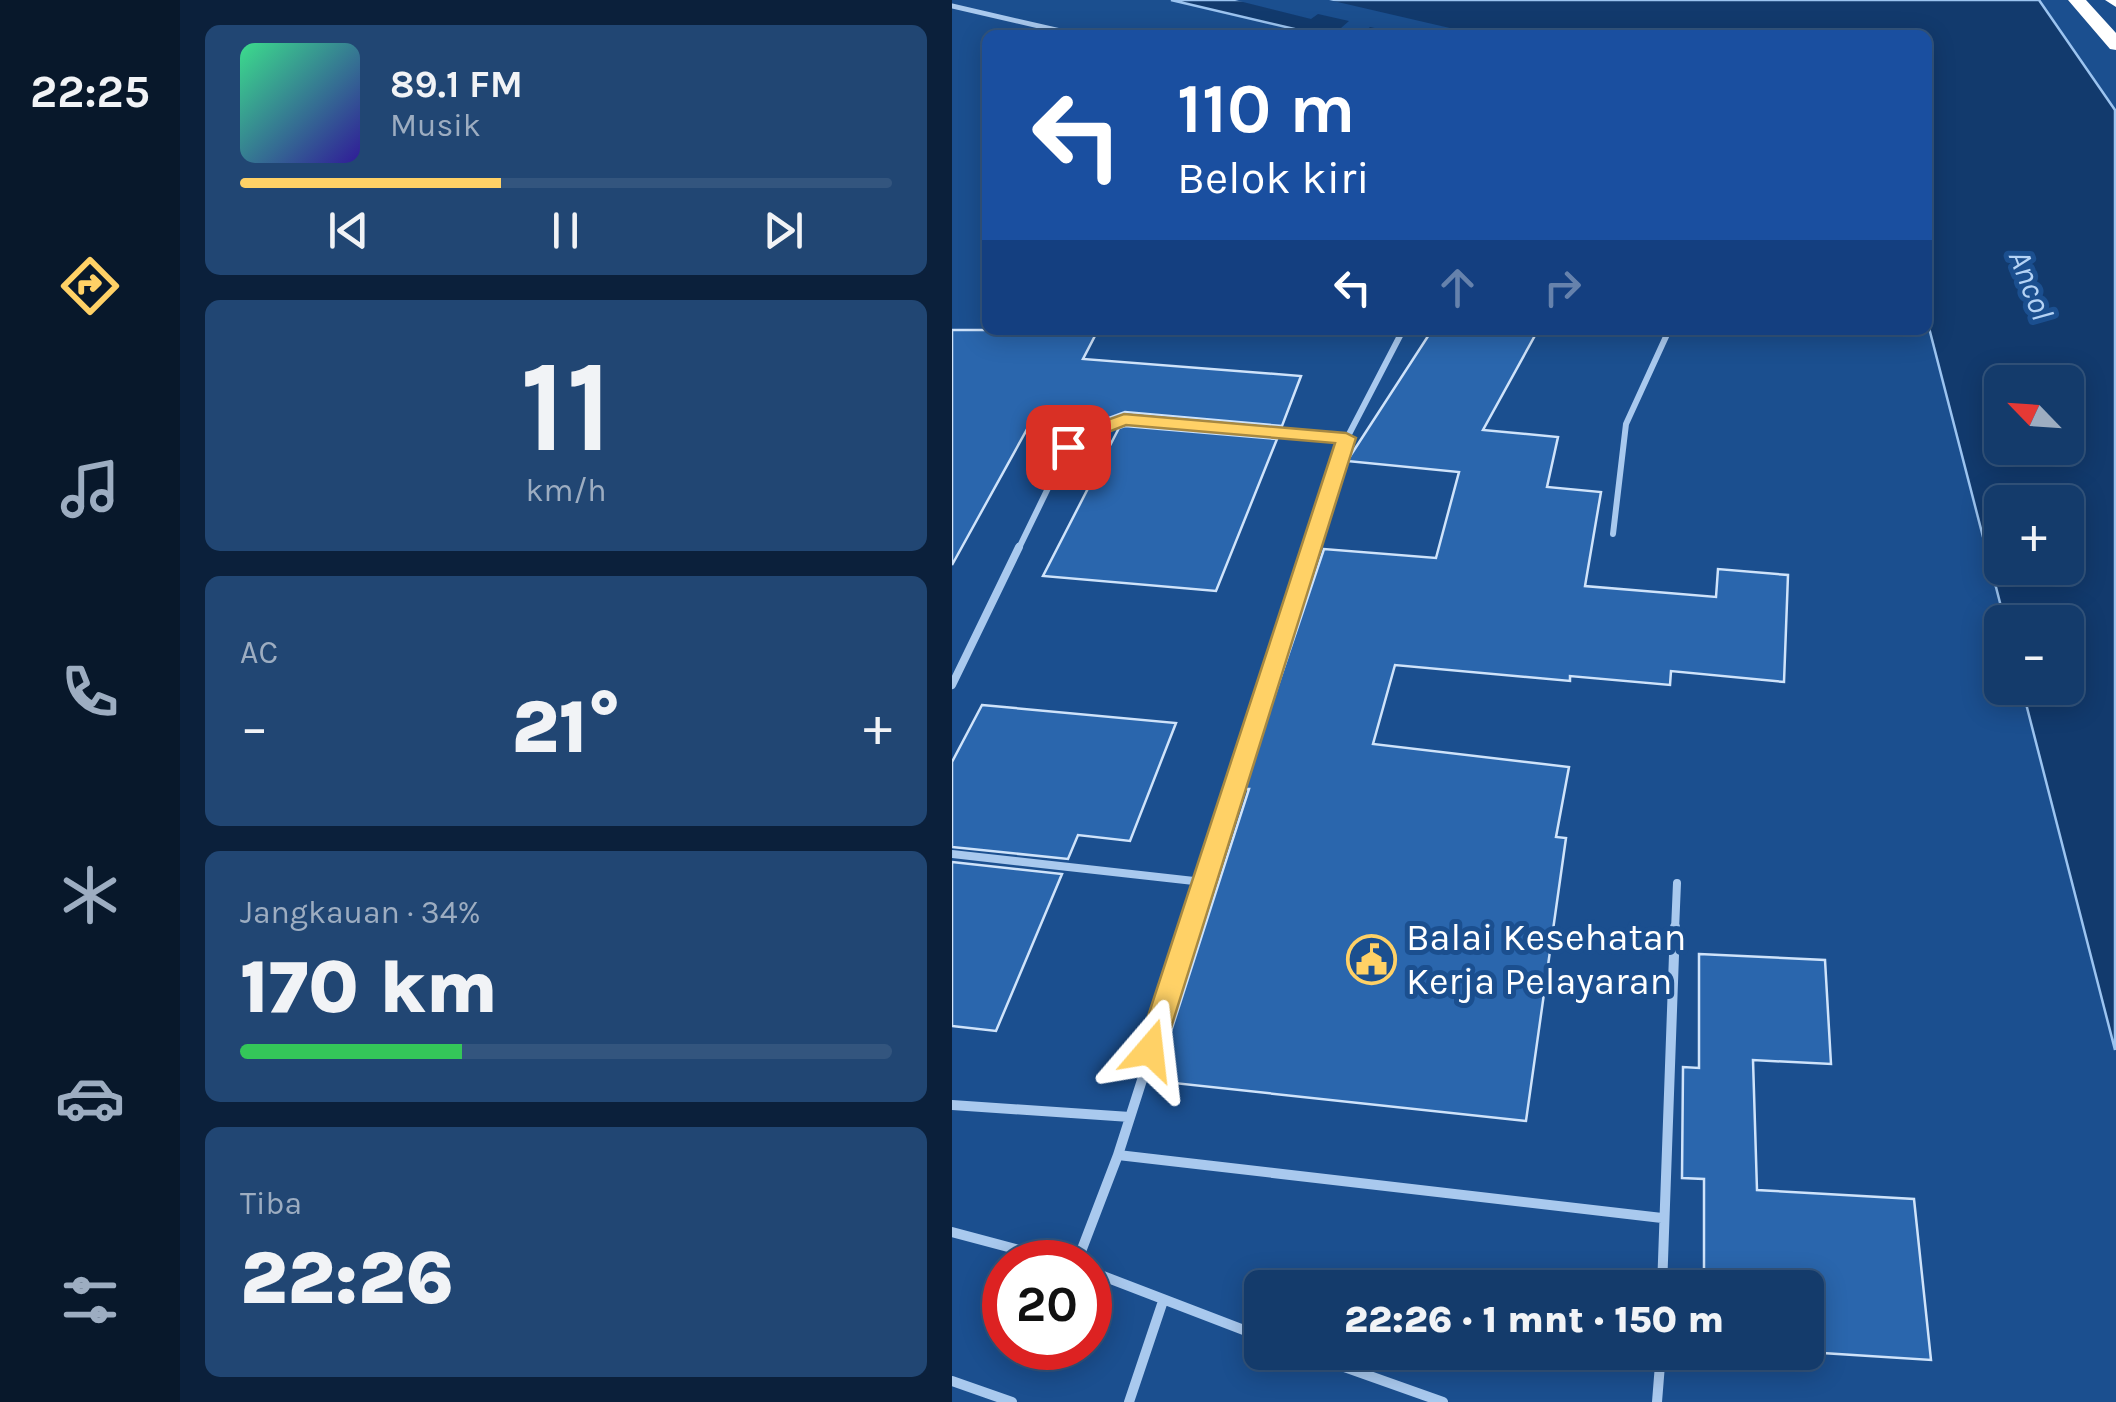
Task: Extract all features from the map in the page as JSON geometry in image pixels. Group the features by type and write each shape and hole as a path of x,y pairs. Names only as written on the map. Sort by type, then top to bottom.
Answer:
{"highway":[{"path":"2076,0 2116,45"}],"lane":[{"path":"952,6 1056,30"},
{"path":"1085,1240 1118,1155 1346,438 1400,335"},
{"path":"1613,534 1626,424 1667,335"},
{"path":"952,684 1068,447 1083,435 1124,419 1346,438"},
{"path":"952,854 1202,882"},
{"path":"1662,1270 1677,882"},
{"path":"952,1105 1130,1117"},
{"path":"1118,1155 1662,1218"},
{"path":"952,1232 982,1240"},
{"path":"1112,1280 1244,1330"},
{"path":"1129,1402 1164,1300"},
{"path":"1353,1370 1443,1402"},
{"path":"1656,1402 1659,1370"},
{"path":"952,1381 1012,1402"}],"water":[{"name":"Ancol","path":"1171,0 2039,0 2115,110 2115,1050 2026,705 2084,705 2084,605 2001,605 1995,585 2084,585 2084,485 1984,485 1984,541 1931,335 1932,30 1299,30"}],"pier":[{"path":"1235,0 1329,0 1458,30 1339,30 1349,21 1318,14 1311,19"}],"building":[{"path":"952,330 982,330 982,335 1095,335 1083,359 1301,376 1282,426 1125,412 1109,418 1036,413 952,565"},
{"path":"1429,335 1535,335 1483,430 1558,437 1547,487 1601,492 1585,586 1716,597 1718,569 1788,575 1784,682 1671,671 1670,685 1570,676 1570,681 1395,665 1373,744 1569,767 1556,837 1566,838 1526,1121 1155,1081 1249,789 1243,789 1324,549 1436,558 1459,472 1347,461"},
{"path":"1119,428 1277,439 1216,591 1043,576"},
{"path":"982,705 1176,723 1130,841 1078,835 1068,859 952,847 952,762"},
{"path":"952,862 1062,874 996,1031 952,1026"},
{"path":"1699,954 1825,960 1831,1064 1753,1060 1757,1190 1914,1199 1931,1360 1824,1353 1824,1270 1704,1270 1704,1179 1682,1178 1683,1067 1699,1068"}],"place":[{"name":"Balai Kesehatan Kerja Pelayaran","path":"1371,959"}],"route":[{"path":"1068,447 1083,435 1124,419 1346,438 1150,1050"}]}
